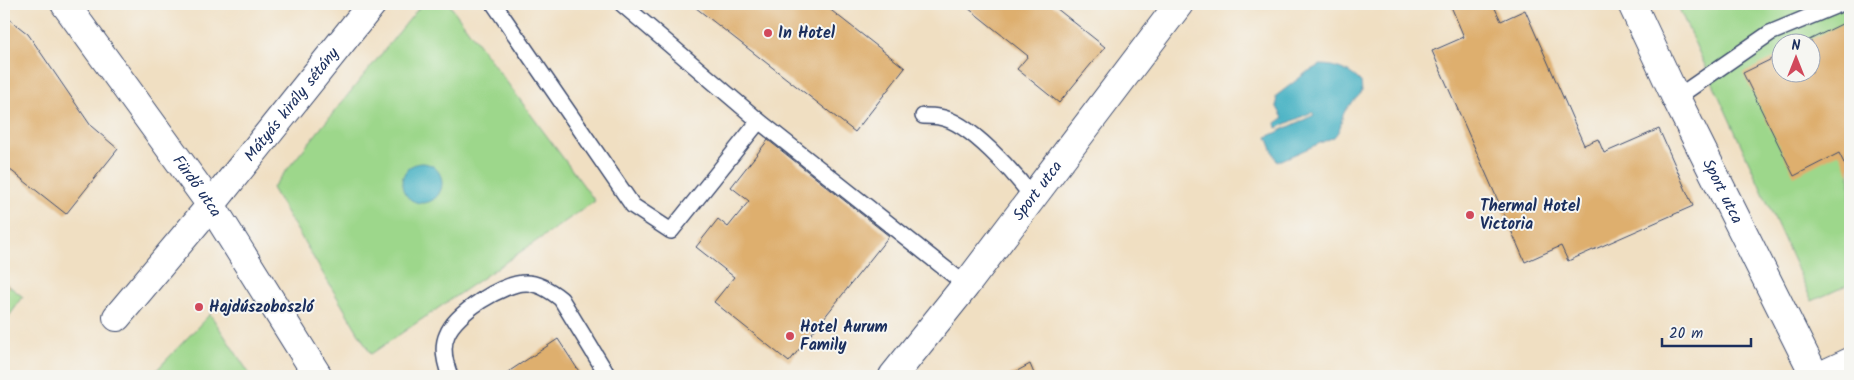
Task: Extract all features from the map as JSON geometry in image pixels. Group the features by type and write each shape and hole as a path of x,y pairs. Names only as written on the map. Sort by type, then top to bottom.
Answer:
{"street":[{"name":"Fürdő utca","path":"65,4 211,204 318,376"},
{"name":"Mátyás király sétány","path":"118,317 372,4"},
{"name":"Sport utca","path":"893,376 1033,198 1179,4"},
{"name":"Sport utca","path":"1632,4 1676,98 1815,376"},
{"path":"1820,376 1850,362"}],"lane":[{"path":"494,4 633,206 671,231 759,122"},
{"path":"622,4 759,122 966,285"},
{"path":"1676,98 1770,33 1840,4"},
{"path":"923,116 940,117 959,124 1012,171 1033,198"},
{"path":"450,376 444,358 444,345 446,335 453,324 465,313 499,290 526,283 551,291 560,299 608,376"}],"green space":[{"path":"422,4 449,4 595,201 371,354 272,188"},
{"path":"1677,4 1850,4 1850,284 1812,301"},
{"path":"4,282 23,297 4,323"},
{"path":"210,314 251,376 151,376"}],"water":[{"path":"1320,65 1337,67 1348,72 1361,82 1362,92 1345,111 1339,130 1334,137 1277,162 1267,137 1314,115 1312,112 1277,128 1276,123 1283,118 1277,107 1276,96 1307,72"},
{"path":"426,163 433,166 439,172 442,183 441,191 433,200 426,203 418,203 411,200 403,191 402,179 405,172 414,164"}],"building":[{"path":"691,4 823,4 905,68 855,132"},
{"path":"963,4 1051,4 1105,47 1059,103 1017,69 1028,56"},
{"path":"1450,4 1493,4 1501,21 1525,10 1584,145 1598,139 1604,153 1659,129 1693,206 1568,261 1561,246 1525,262 1432,51 1464,37"},
{"path":"4,15 28,34 91,126 118,149 66,214 4,165"},
{"path":"1850,20 1850,175 1839,153 1794,176 1743,73 1772,59 1772,82 1822,82 1822,34"},
{"path":"768,140 889,236 789,362 714,302 734,277 696,247 718,219 728,227 749,201 731,187"},
{"path":"4,282 9,286 4,292"},
{"path":"558,339 582,376 502,376"},
{"path":"1030,364 1035,376 1008,376"}],"place":[{"name":"In Hotel","path":"768,33"},
{"name":"Thermal Hotel Victoria","path":"1470,215"},
{"name":"Hajdúszoboszló","path":"199,307"},
{"name":"Hotel Aurum Family","path":"790,336"}]}
